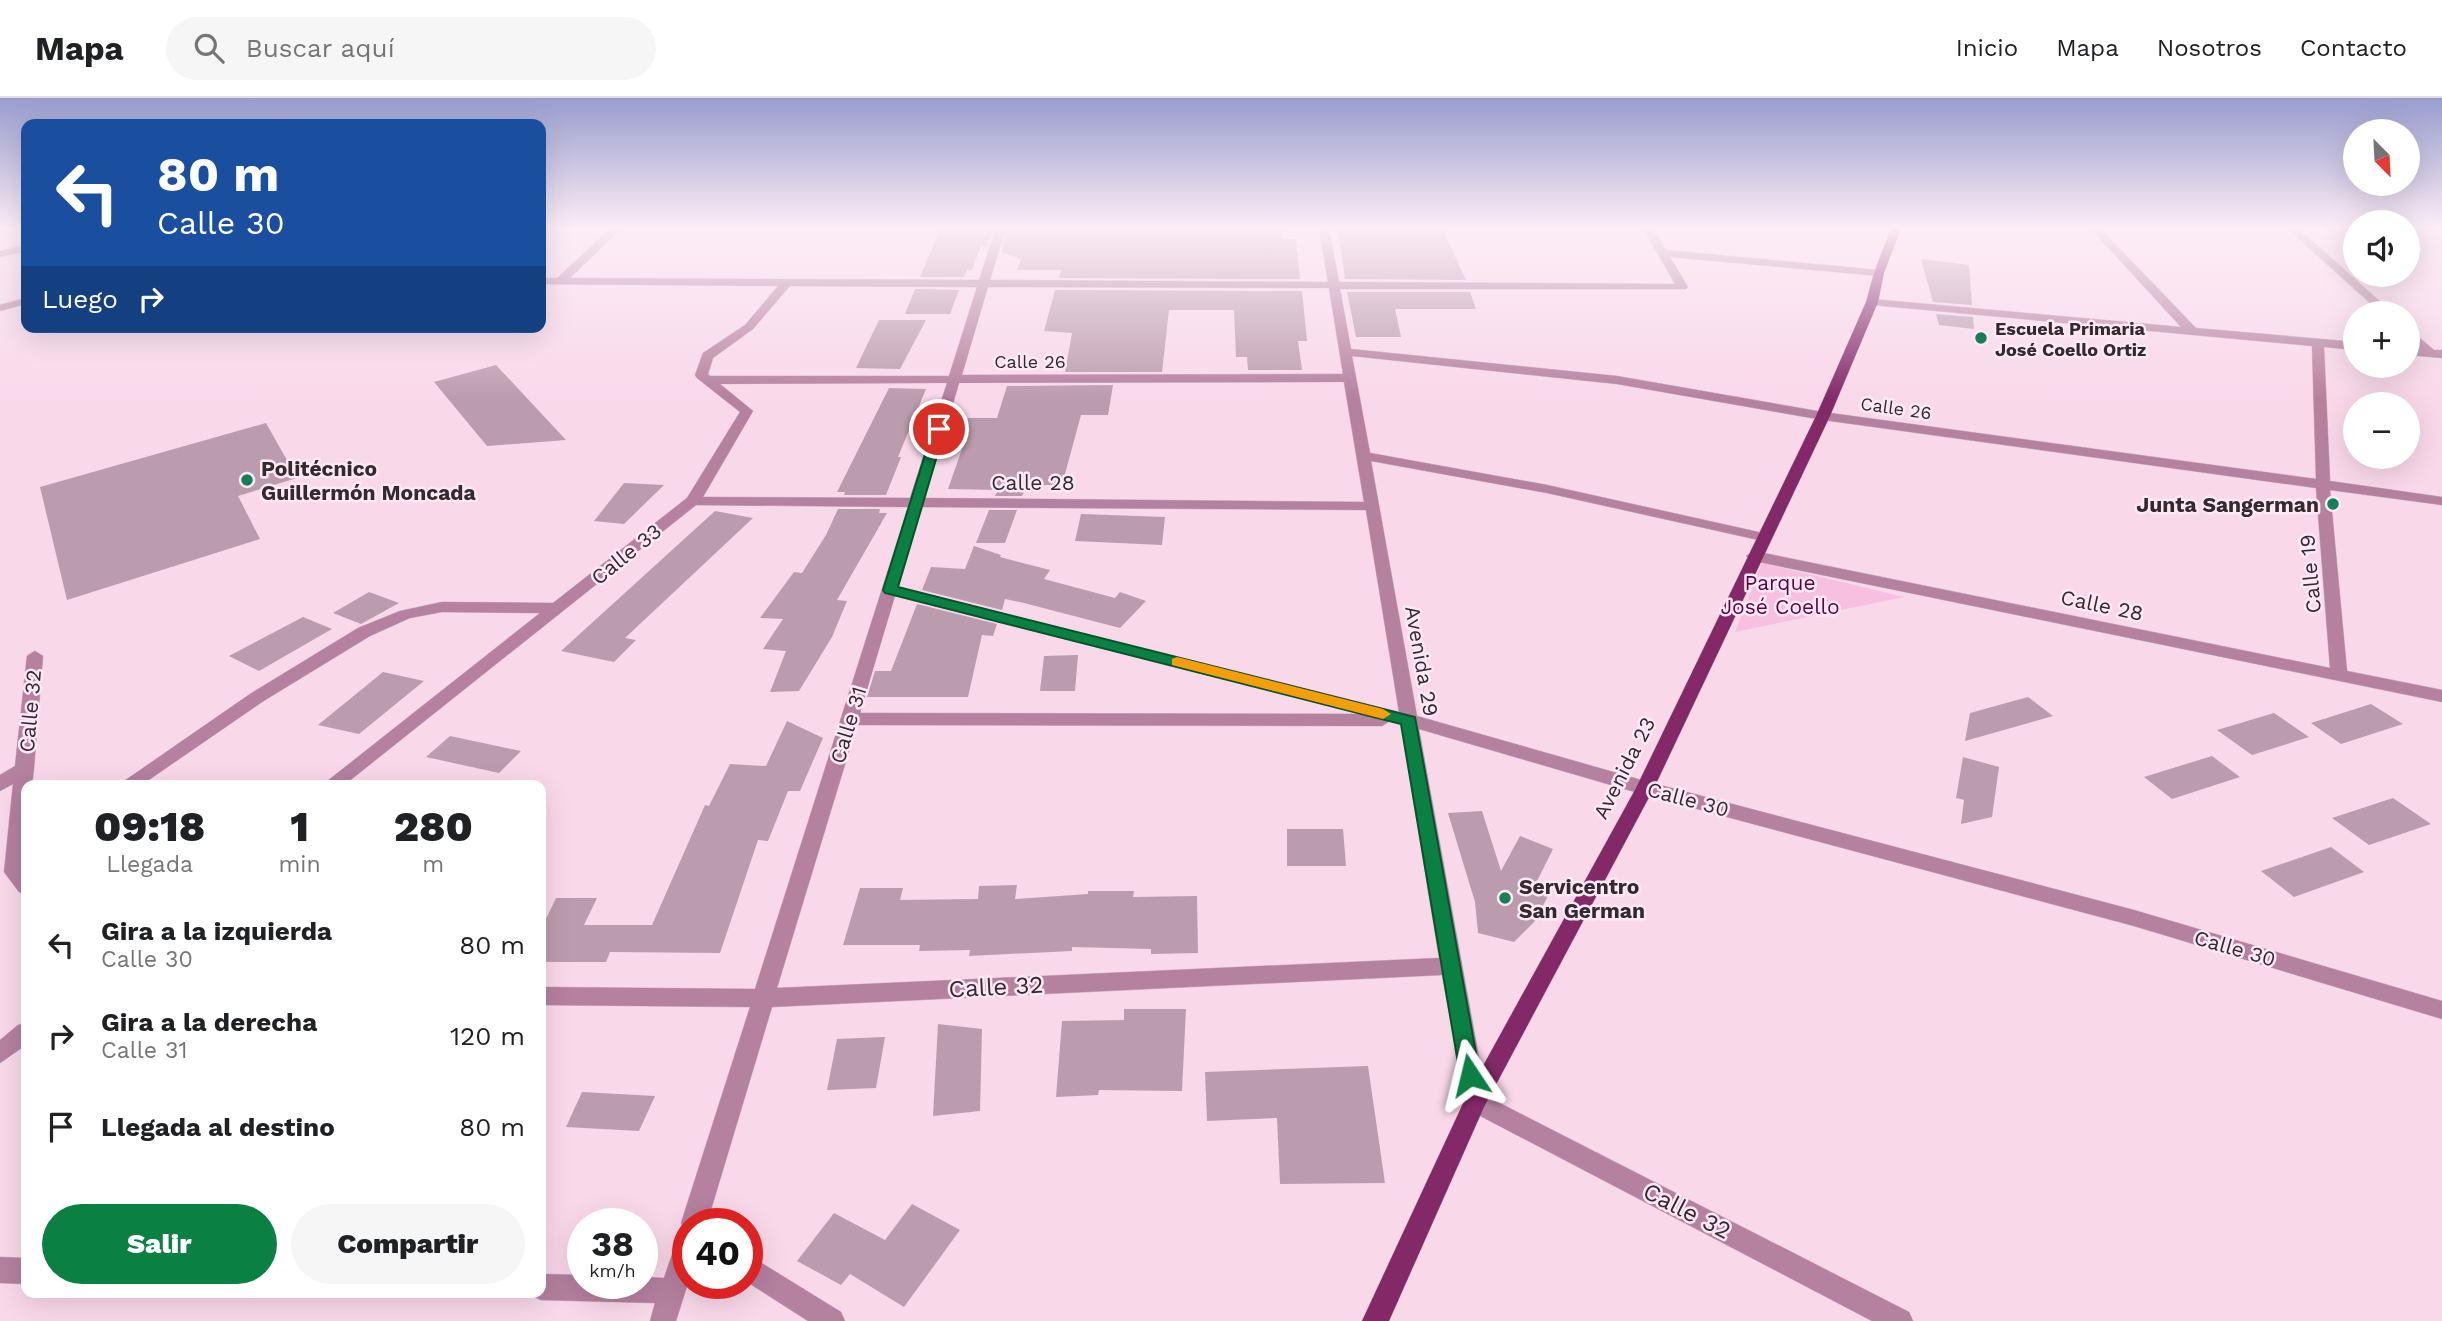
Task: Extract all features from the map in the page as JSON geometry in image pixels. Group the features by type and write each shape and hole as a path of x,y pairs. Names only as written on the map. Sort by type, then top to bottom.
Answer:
{"main road":[{"name":"Avenida 23","path":"1375,1321 1475,1102 1645,788 1823,416 1872,302 1876,285"}],"street":[{"path":"708,380 701,375 707,356 749,327 784,285"},
{"name":"Calle 31","path":"699,1208 984,285"},
{"name":"Avenida 29","path":"1334,285 1475,1102"},
{"path":"1347,285 1682,287 1681,285"},
{"path":"2149,285 2192,331"},
{"path":"2356,285 2374,301"},
{"path":"0,308 21,302"},
{"path":"1872,302 2343,345"},
{"path":"2420,341 2436,353"},
{"name":"Calle 19","path":"2318,342 2323,485 2340,675"},
{"name":"Calle 26","path":"1345,352 1617,380 1823,416 2442,501"},
{"name":"Calle 26","path":"708,380 1352,378"},
{"name":"Calle 33","path":"338,780 693,501 747,411 708,380"},
{"path":"1364,456 1547,489 1763,537"},
{"name":"Calle 28","path":"693,501 1372,506"},
{"name":"Calle 28","path":"1754,556 2442,696"},
{"name":"Calle 30","path":"890,590 1409,720 1645,788 2134,918 2442,1010"},
{"path":"135,780 256,698 364,632 406,614 442,607 559,608"},
{"name":"Calle 32","path":"24,780 35,656"},
{"path":"850,719 1409,720"},
{"path":"0,784 25,768"},
{"name":"Calle 32","path":"21,855 14,873 21,881"},
{"name":"Calle 32","path":"546,996 764,998 1452,966"},
{"path":"0,1053 21,1036"},
{"name":"Calle 32","path":"1475,1102 1899,1321"},
{"path":"0,1270 21,1271"},
{"path":"763,1277 832,1321"},
{"path":"546,1287 672,1291"},
{"path":"663,1321 672,1294"}],"green space":[{"name":"Parque José Coello","path":"1762,563 1904,597 1735,632"}],"building":[{"path":"1928,285 1971,285 1972,305 1933,302"},
{"path":"915,289 959,290 950,314 905,314"},
{"path":"1055,290 1302,291 1307,341 1298,341 1302,370 1248,370 1247,357 1236,357 1234,310 1169,310 1162,372 1065,372 1072,333 1044,331"},
{"path":"1347,292 1470,292 1476,309 1395,309 1401,337 1356,337"},
{"path":"1936,314 1973,317 1974,329 1939,325"},
{"path":"879,320 926,320 900,369 856,368"},
{"path":"496,365 566,440 487,446 434,382"},
{"path":"1113,385 1108,415 1081,415 1062,485 1039,485 1037,492 1024,492 1022,496 995,496 998,490 948,489 962,449 957,448 968,418 997,418 1007,386"},
{"path":"889,388 926,389 898,457 901,457 886,495 844,495 845,492 837,492"},
{"path":"266,423 297,478 238,496 260,539 67,600 40,487"},
{"path":"624,483 664,485 624,524 594,521"},
{"path":"838,509 880,509 879,513 887,513 837,600 847,601 832,637 799,691 770,692 786,651 763,649 783,619 760,618 794,572 802,573 826,535"},
{"path":"989,510 1017,510 1005,543 976,543"},
{"path":"715,511 753,518 625,638 636,640 614,662 561,651"},
{"path":"1081,514 1165,517 1162,545 1075,541"},
{"path":"974,546 1001,555 1000,557 1050,570 1044,579 1115,598 1120,592 1146,601 1120,628 1005,599 1002,610 922,590 931,567 965,569"},
{"path":"369,592 399,603 361,624 333,613"},
{"path":"917,604 997,624 993,636 982,635 968,697 867,697 875,671 891,671"},
{"path":"303,617 332,629 259,671 229,656"},
{"path":"1078,655 1075,691 1040,691 1044,656"},
{"path":"383,672 424,681 359,734 318,725"},
{"path":"2028,697 2053,716 1965,741 1970,713"},
{"path":"2371,704 2403,724 2341,744 2311,723"},
{"path":"2274,713 2309,737 2252,755 2217,730"},
{"path":"787,721 823,738 800,791 788,791 768,841 758,840 720,953 610,952 606,962 546,962 546,919 556,898 597,898 584,925 652,925 705,805 709,806 730,764 766,766"},
{"path":"450,736 521,751 499,773 426,757"},
{"path":"2212,756 2240,777 2172,799 2144,777"},
{"path":"1963,757 1999,767 1992,817 1961,824 1964,800 1956,798"},
{"path":"2393,798 2431,824 2369,845 2332,818"},
{"path":"1482,811 1501,871 1520,836 1553,849 1532,891 1548,896 1535,921 1514,942 1478,933 1475,902 1448,813"},
{"path":"1287,829 1343,829 1346,866 1287,866"},
{"path":"2331,847 2364,872 2294,897 2261,871"},
{"path":"1017,885 1015,899 1088,894 1088,891 1134,891 1133,897 1197,896 1198,953 1151,954 1151,949 1072,947 1072,951 969,956 970,950 919,951 920,945 843,945 860,888 903,888 900,900 978,899 979,886"},
{"path":"1124,1009 1186,1009 1182,1091 1099,1090 1098,1095 1056,1097 1062,1021 1124,1020"},
{"path":"938,1024 982,1029 980,1111 933,1116"},
{"path":"885,1037 876,1088 827,1090 837,1039"},
{"path":"1368,1066 1385,1183 1280,1184 1277,1118 1207,1121 1205,1072"},
{"path":"582,1092 655,1096 639,1131 566,1127"},
{"path":"912,1204 960,1230 904,1307 850,1274 841,1285 797,1261 834,1213 885,1240"}],"slow traffic":[{"path":"1177,662 1383,714"}],"place":[{"name":"Escuela Primaria José Coello Ortiz","path":"1981,338"},
{"name":"Politécnico Guillermón Moncada","path":"247,480"},
{"name":"Junta Sangerman","path":"2333,504"},
{"name":"Servicentro San German","path":"1505,898"}],"route":[{"path":"939,429 890,590 1409,720 1470,1075"}]}
